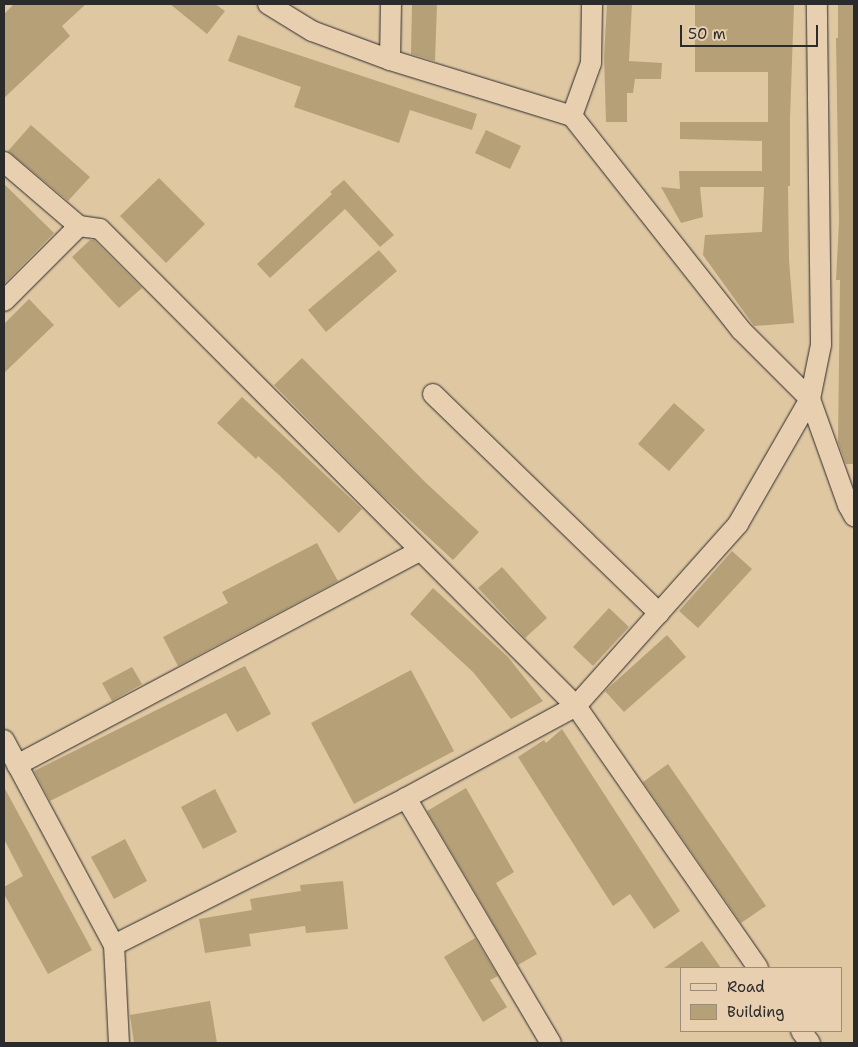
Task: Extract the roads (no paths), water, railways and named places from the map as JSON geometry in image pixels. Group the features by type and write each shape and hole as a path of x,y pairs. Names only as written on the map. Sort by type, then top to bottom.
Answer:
{"street":[{"path":"268,4 312,31 390,60 572,116 741,330 810,399 848,505 854,516"},
{"path":"390,60 391,4"},
{"path":"572,116 591,63 592,4"},
{"path":"114,945 406,798 576,706 738,524 810,399 821,345 817,4"},
{"path":"4,162 79,226 100,229 576,706 757,967"},
{"path":"4,301 79,226"},
{"path":"433,394 659,613"},
{"path":"17,765 420,551"},
{"path":"4,740 114,945 117,1042"},
{"path":"406,798 551,1043"},
{"path":"802,1032 810,1043"}]}
